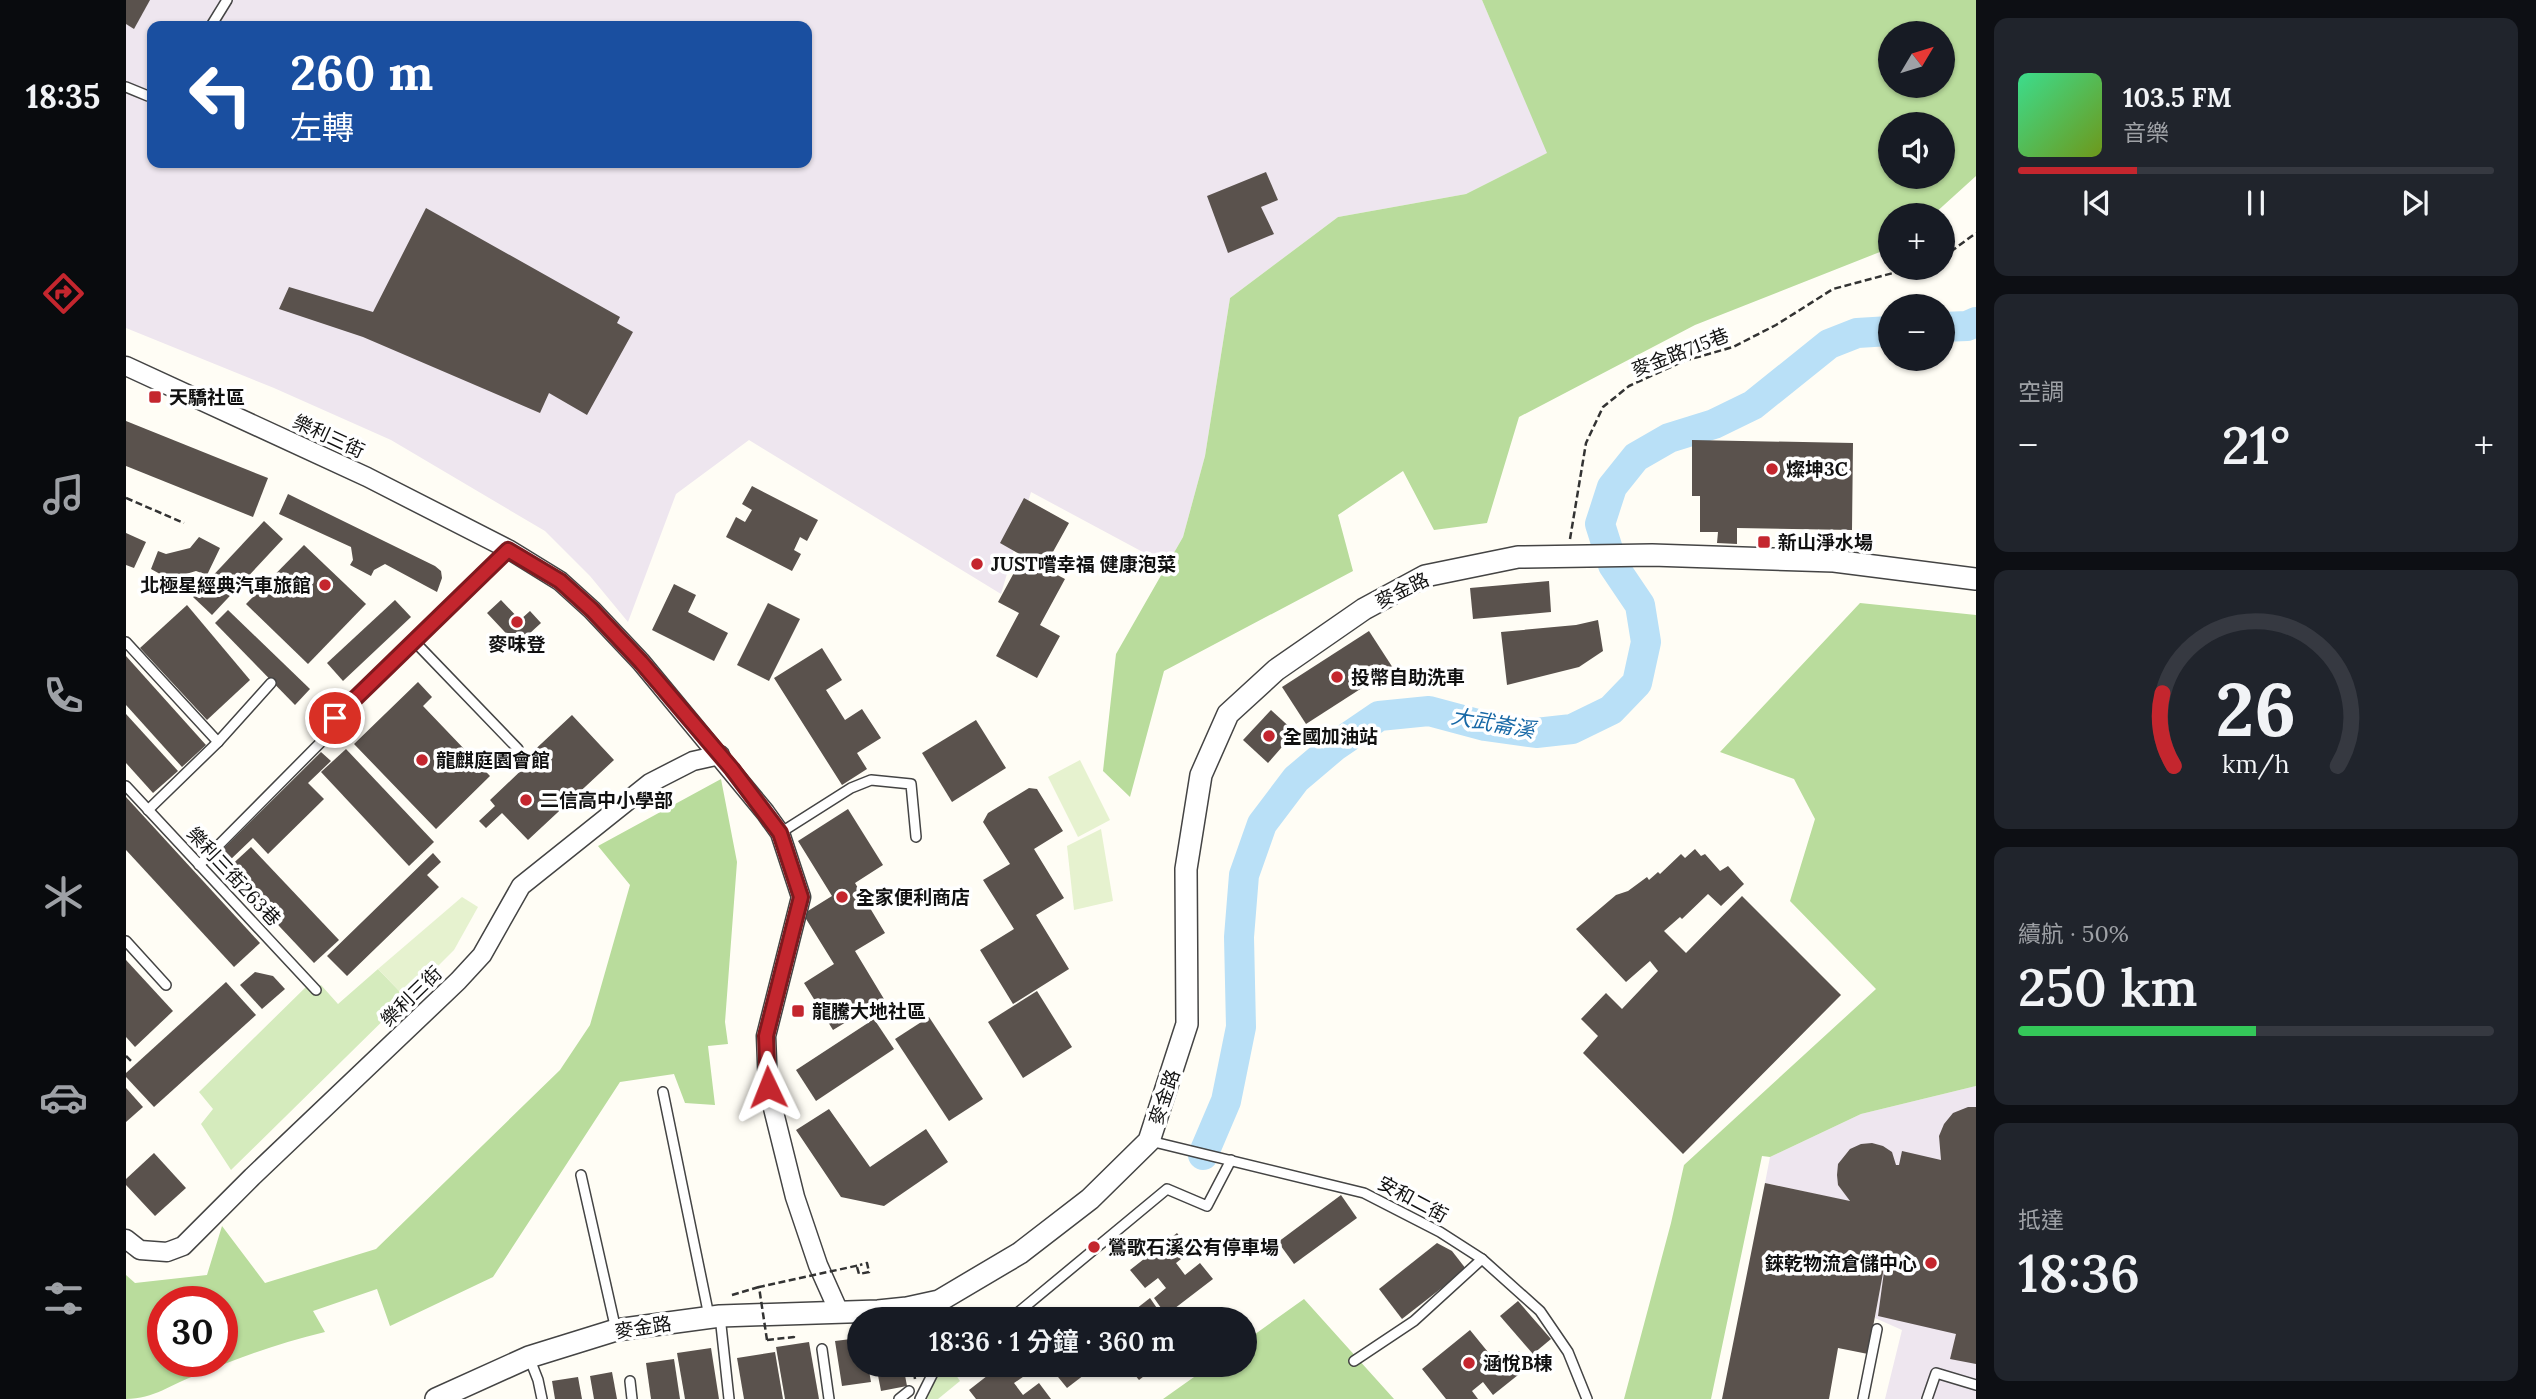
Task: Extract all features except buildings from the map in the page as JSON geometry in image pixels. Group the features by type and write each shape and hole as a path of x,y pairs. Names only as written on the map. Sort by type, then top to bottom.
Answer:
{"street":[{"name":"樂利三街","path":"126,366 367,477 508,550 560,581 592,610 641,662 720,755 780,833 801,897 766,1036 768,1087 795,1197 818,1265 839,1312"},
{"name":"麥金路","path":"946,1307 1090,1199 1128,1164 1157,1143 1187,1024 1186,869 1201,775 1228,714 1276,670 1363,609 1425,576 1518,557 1652,555 1834,561 1976,579"},
{"name":"樂利三街","path":"126,1239 140,1250 167,1252 183,1245 458,981 482,954 521,886 650,783 693,761 720,755"},
{"name":"麥金路","path":"436,1399 529,1357 616,1330 718,1311 847,1312"}],"lane":[{"path":"214,21 227,0"},
{"path":"126,87 147,96"},
{"path":"335,718 508,550"},
{"path":"414,641 518,749"},
{"path":"126,642 218,742"},
{"path":"148,810 218,742 271,683"},
{"path":"199,865 326,737"},
{"path":"780,833 851,788 871,780 911,784 916,837"},
{"name":"樂利三街263巷","path":"126,786 316,990"},
{"path":"126,941 166,985"},
{"path":"663,1092 718,1311 729,1399"},
{"name":"安和二街","path":"1157,1143 1364,1192 1440,1232 1482,1259 1540,1311 1568,1352 1587,1399"},
{"path":"1025,1307 1167,1189 1207,1206 1231,1160"},
{"path":"582,1175 616,1330"},
{"path":"1354,1361 1414,1321 1482,1259"},
{"path":"1863,1399 1877,1329"},
{"path":"822,1349 829,1399"},
{"path":"529,1357 542,1399"},
{"path":"1927,1399 1936,1373 1976,1385"},
{"path":"920,1399 931,1377"},
{"path":"630,1381 632,1399"},
{"path":"899,1399 909,1391"}],"path":[{"path":"1955,248 1976,233"},
{"name":"麥金路715巷","path":"1571,557 1586,443 1603,407 1629,386 1684,361 1733,348 1833,289 1878,277"},
{"path":"126,498 184,523"},
{"path":"126,1056 132,1062"},
{"path":"718,1311 759,1287 867,1263 869,1272 859,1274 857,1268"},
{"path":"759,1287 767,1340 794,1337 793,1333"}],"shaded area":[{"path":"126,0 1482,0 1548,153 1466,194 1338,217 1230,298 1205,456 1183,537 1167,565 1031,492 1001,594 749,440 676,494 628,622 590,576 545,531 391,440 274,388 126,328"},
{"name":"錸乾物流倉儲中心","path":"1976,1086 1976,1399 1885,1399 1902,1330 1875,1318 1893,1211 1765,1183 1770,1157 1861,1114"}],"green space":[{"path":"1482,0 1976,0 1976,176 1946,203 1878,203 1878,253 1695,325 1519,417 1487,523 1434,530 1403,471 1338,515 1353,571 1164,671 1130,797 1103,771 1116,654 1183,537 1205,456 1230,298 1338,217 1466,194 1547,153"},
{"path":"1860,603 1976,615 1976,1086 1861,1114 1770,1157 1762,1156 1711,1399 1624,1399 1684,1165 1876,989 1790,901 1815,819 1794,779 1720,752"},
{"path":"1080,760 1110,820 1078,837 1048,777"},
{"path":"721,779 737,862 725,1022 728,1044 708,1046 715,1105 685,1103 674,1074 620,1082 493,1277 390,1326 377,1289 313,1311 325,1332 238,1359 238,1286 147,1286 147,1377 193,1377 154,1394 126,1399 126,1275 135,1283 207,1275 222,1226 265,1283 376,1249 560,1070 590,1025 630,885 598,846"},
{"path":"1101,829 1113,901 1074,910 1067,846"},
{"path":"462,897 478,907 454,950 406,998 378,969"},
{"path":"378,969 406,998 231,1170 201,1124 213,1109 199,1092 310,983 316,990 321,985 338,1004"},
{"path":"1304,1299 1394,1399 1163,1399 1194,1377 1257,1377 1257,1333"},
{"path":"935,1377 957,1377 960,1381 938,1399 922,1399"}],"waterway":[{"name":"大武崙溪","path":"1955,326 1976,322"},
{"name":"大武崙溪","path":"1203,1155 1226,1101 1241,1027 1239,937 1244,875 1262,824 1296,779 1335,746 1379,716 1429,711 1485,726 1536,733 1572,729 1611,710 1637,683 1646,642 1640,605 1613,565 1600,524 1612,487 1636,457 1669,438 1714,424 1753,405 1829,344 1857,333 1878,332"}],"place":[{"name":"天驕社區","path":"155,397"},
{"name":"燦坤3C","path":"1772,469"},
{"name":"新山淨水場","path":"1764,542"},
{"name":"JUST嚐幸福 健康泡菜","path":"977,564"},
{"name":"北極星經典汽車旅館","path":"325,585"},
{"name":"麥味登","path":"517,622"},
{"name":"投幣自助洗車","path":"1337,677"},
{"name":"全國加油站","path":"1269,736"},
{"name":"龍麒庭園會館","path":"422,760"},
{"name":"二信高中小學部","path":"526,800"},
{"name":"全家便利商店","path":"842,897"},
{"name":"龍騰大地社區","path":"798,1011"},
{"name":"鶯歌石溪公有停車場","path":"1094,1247"},
{"name":"錸乾物流倉儲中心","path":"1931,1263"},
{"name":"涵悅B棟","path":"1469,1363"}],"route":[{"path":"335,718 508,550 560,581 592,610 641,662 732,769 780,833 801,897 766,1036 768,1087"}]}
